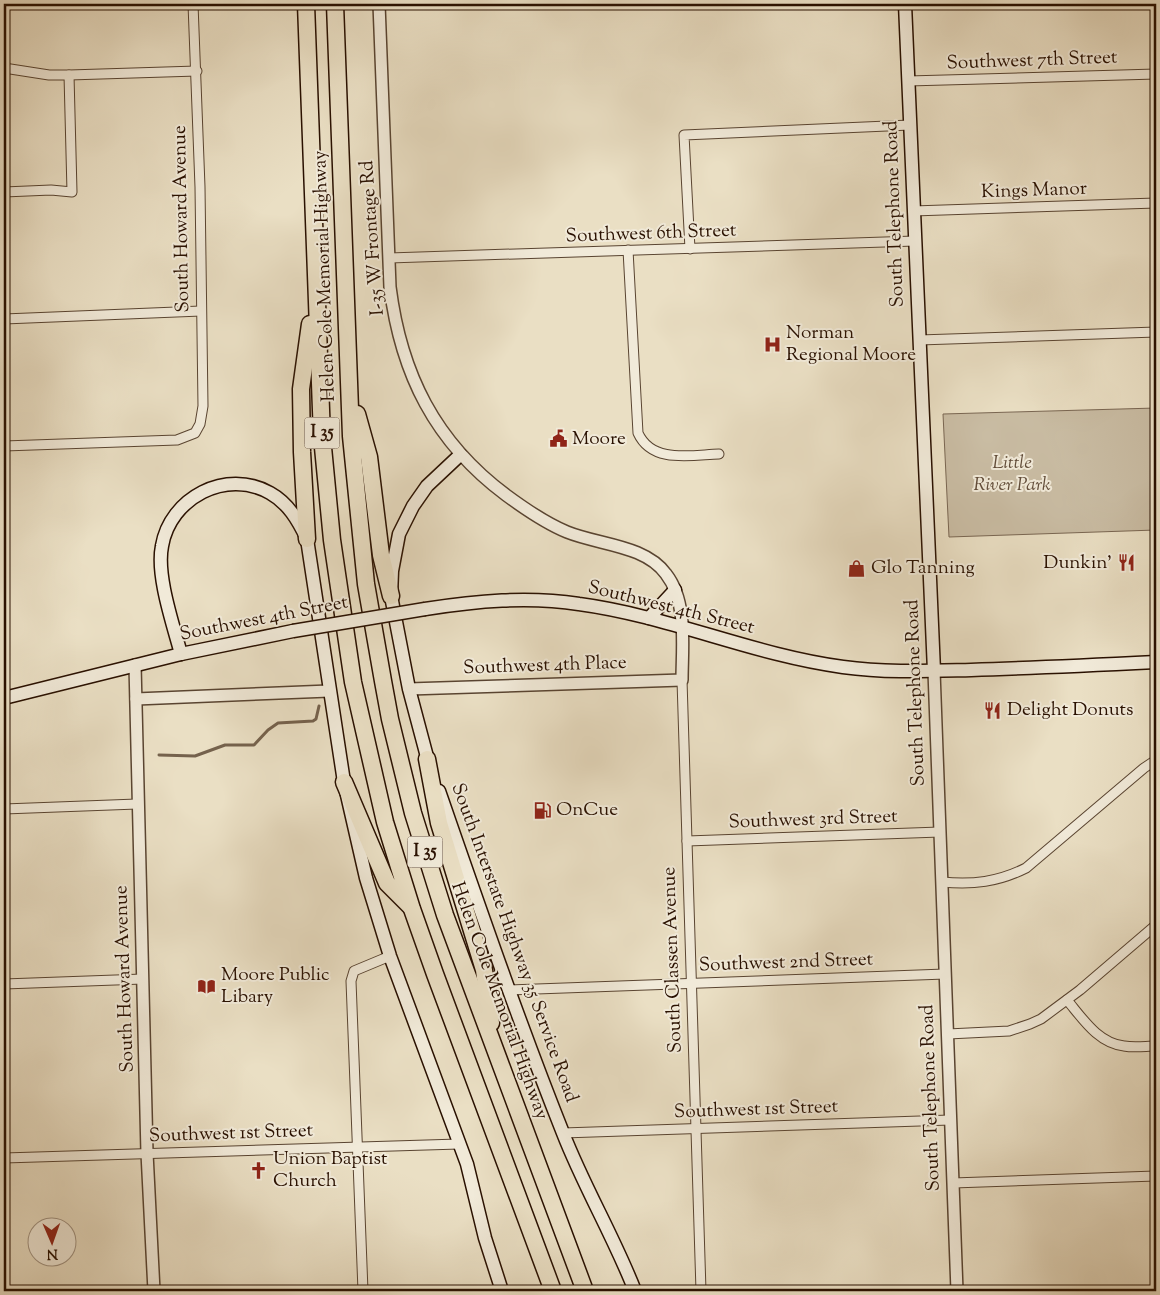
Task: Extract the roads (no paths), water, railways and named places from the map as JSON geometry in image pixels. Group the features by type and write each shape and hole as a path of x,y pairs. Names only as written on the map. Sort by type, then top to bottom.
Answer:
{"highway":[{"name":"Helen Cole Memorial Highway","path":"306,4 322,437 337,586 353,682 385,822 412,909 434,974 551,1284"},
{"name":"Helen Cole Memorial Highway","path":"335,4 352,446 366,584 390,719 413,813 445,915 584,1291"},
{"path":"307,539 302,452 301,389 316,280"},
{"path":"350,386 369,458 382,555 390,596"},
{"path":"427,759 439,823 484,970 496,1055"},
{"path":"344,782 387,883 412,909"}],"main road":[{"name":"South Telephone Road","path":"905,4 934,671"},
{"name":"South Interstate Highway 35 Service Road","path":"460,455 427,486 413,506 394,550 390,596 409,689 427,759 509,990 578,1169 614,1241 635,1291"},
{"path":"181,654 164,586 161,562 164,536 174,514 196,495 210,488 233,484 254,486 271,493 286,505 298,520 307,539 344,782 366,878 390,956 467,1164 485,1238 502,1291"},
{"path":"649,618 675,590"},
{"name":"Southwest 4th Street","path":"4,698 181,654 293,631 466,603 535,600 580,604 649,618 784,656 822,664 886,671 934,671 1156,662"}],"street":[{"name":"South Howard Avenue","path":"4,446 177,440 195,433 200,424 202,416 200,187 193,4"},
{"name":"I-35 W Frontage Rd","path":"379,4 388,258 393,309 410,370 435,420 460,455 499,490 545,521 579,536 640,553 650,558 665,572 675,590 682,627"},
{"path":"4,68 49,75 197,71"},
{"name":"Southwest 7th Street","path":"908,81 1156,74"},
{"path":"4,192 51,190 72,192 69,75"},
{"path":"690,249 684,135 910,125"},
{"name":"Kings Manor","path":"913,211 1156,203"},
{"name":"Southwest 6th Street","path":"388,258 914,241"},
{"path":"628,250 638,433 650,449 671,456 719,454"},
{"path":"4,319 201,312"},
{"path":"919,340 1156,332"},
{"name":"South Classen Avenue","path":"682,627 682,680 701,1291"},
{"name":"South Howard Avenue","path":"135,665 147,1154 154,1291"},
{"name":"South Telephone Road","path":"934,671 957,1291"},
{"name":"Southwest 4th Place","path":"409,689 682,680"},
{"path":"136,699 329,692"},
{"path":"942,882 959,884 984,883 1026,868 1144,768 1156,760"},
{"path":"4,809 137,804"},
{"name":"Southwest 3rd Street","path":"687,841 940,832"},
{"path":"948,1034 994,1032 1020,1028 1041,1019 1067,1000 1156,926"},
{"path":"363,1291 352,974 358,968 390,956"},
{"name":"Southwest 2nd Street","path":"509,990 945,974"},
{"path":"4,984 143,979"},
{"path":"1067,1000 1090,1027 1101,1037 1114,1044 1125,1047 1156,1046"},
{"name":"Southwest 1st Street","path":"563,1133 950,1120"},
{"name":"Southwest 1st Street","path":"4,1158 459,1144"},
{"path":"953,1183 1156,1176"}],"waterway":[{"path":"159,755 195,756 225,745 254,745 268,730 278,723 313,721 316,719 319,706"}],"place":[{"name":"Norman Regional Moore","path":"772,344"},
{"name":"Moore","path":"558,439"},
{"name":"Dunkin'","path":"1126,563"},
{"name":"Glo Tanning","path":"857,568"},
{"name":"Delight Donuts","path":"993,710"},
{"name":"OnCue","path":"542,810"},
{"name":"Moore Public Libary","path":"207,986"},
{"name":"Union Baptist Church","path":"259,1170"}],"park label":[{"name":"Little River Park","path":"1012,474"}]}
